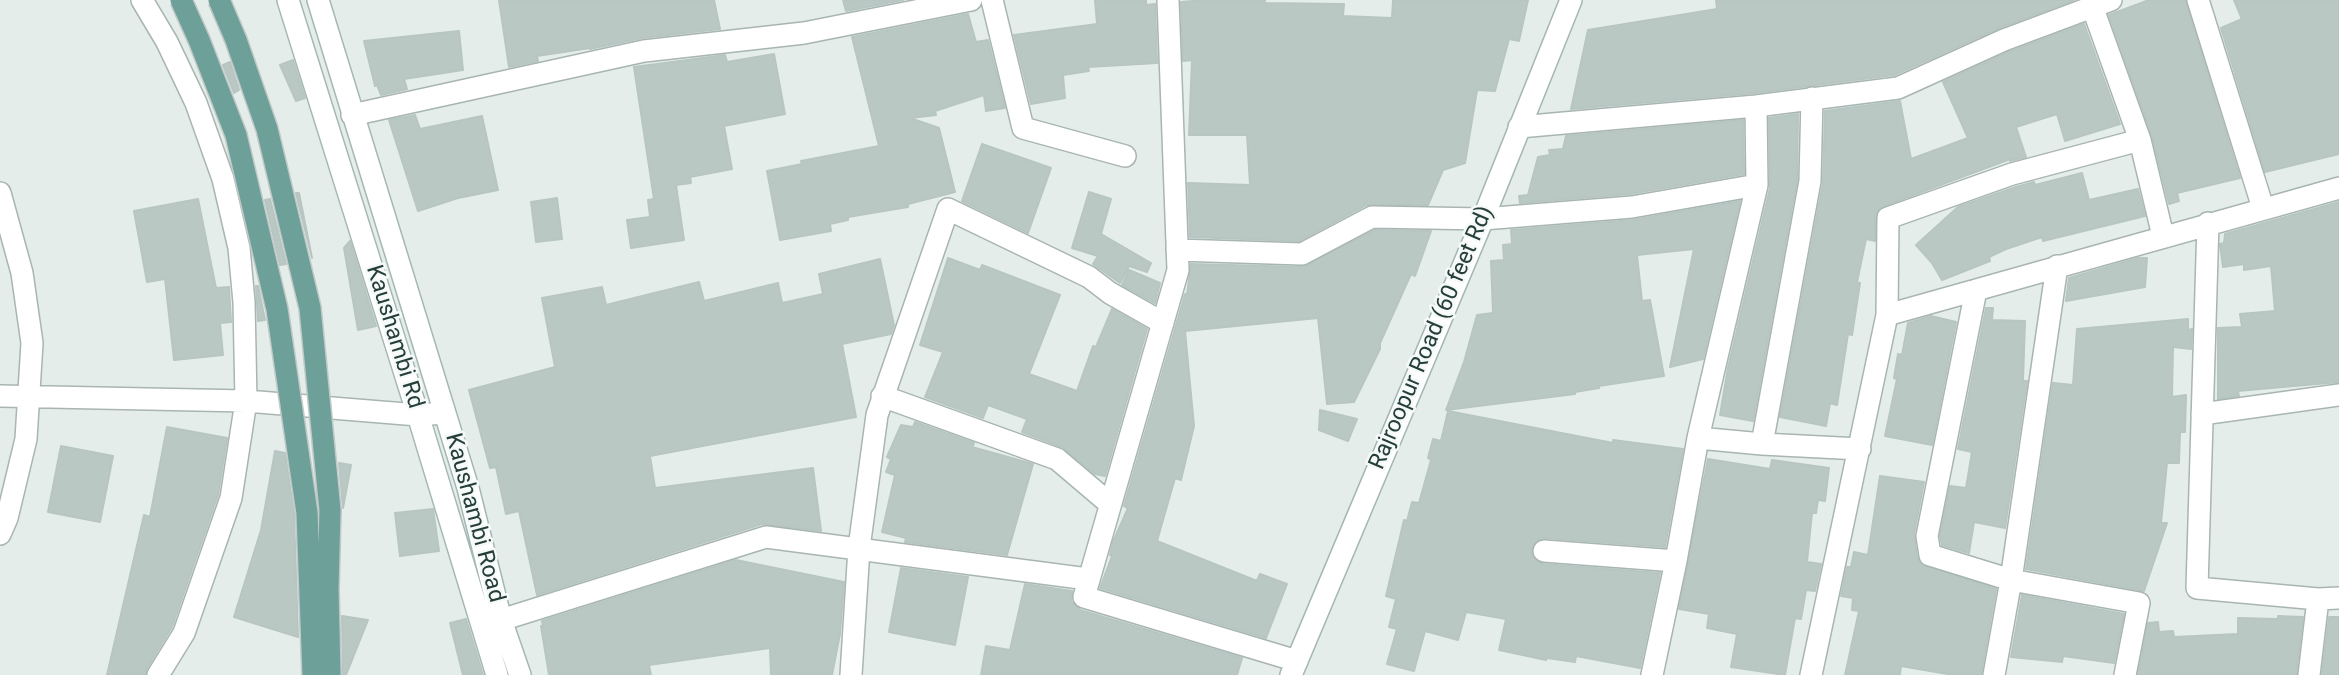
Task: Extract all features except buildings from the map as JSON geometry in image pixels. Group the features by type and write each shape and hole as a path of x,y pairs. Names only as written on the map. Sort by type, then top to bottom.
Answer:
{"main road":[{"path":"181,0 236,135 276,309 307,513 313,675"},
{"path":"219,0 267,129 310,308 330,510 330,675"}],"street":[{"path":"142,0 167,42 196,103 223,179 239,248 244,302 246,401 231,498 184,633 158,675"},
{"name":"Kaushambi Rd","path":"288,0 496,675"},
{"name":"Kaushambi Road","path":"318,0 468,488 501,620 520,675"},
{"path":"352,115 644,51 804,33 971,0"},
{"path":"992,0 1023,128 1125,156"},
{"path":"1168,0 1178,270 1084,597 1294,668"},
{"name":"Rajroopur Road (60 feet Rd)","path":"1294,668 1483,219 1571,0"},
{"path":"2198,0 2263,208"},
{"path":"1519,127 1756,106 1898,88 2004,40 2101,3 2140,141 2163,236"},
{"path":"1762,444 1810,181 1812,98"},
{"path":"1652,675 1698,438 1757,185 1756,106"},
{"path":"1811,675 1887,315 1888,218 2012,174 2140,141"},
{"path":"1177,250 1302,254 1372,218 1483,219 1632,207 1757,185"},
{"path":"1887,315 2339,188"},
{"path":"0,192 22,273 32,343 26,439 7,518 0,534"},
{"path":"851,675 859,548 877,415 948,209 1089,277 1110,293 1163,323"},
{"path":"2208,223 2197,588 2329,599 2309,675"},
{"path":"1994,675 2011,580 2057,266"},
{"path":"1976,290 1927,536 1930,555 2011,580 2139,603 2125,675"},
{"path":"2202,414 2339,395"},
{"path":"0,396 246,401 418,415 444,413"},
{"path":"882,396 1057,459 1110,504"},
{"path":"1698,438 1860,449"},
{"path":"501,620 766,537 1088,579"},
{"path":"1544,551 1676,561"}]}
